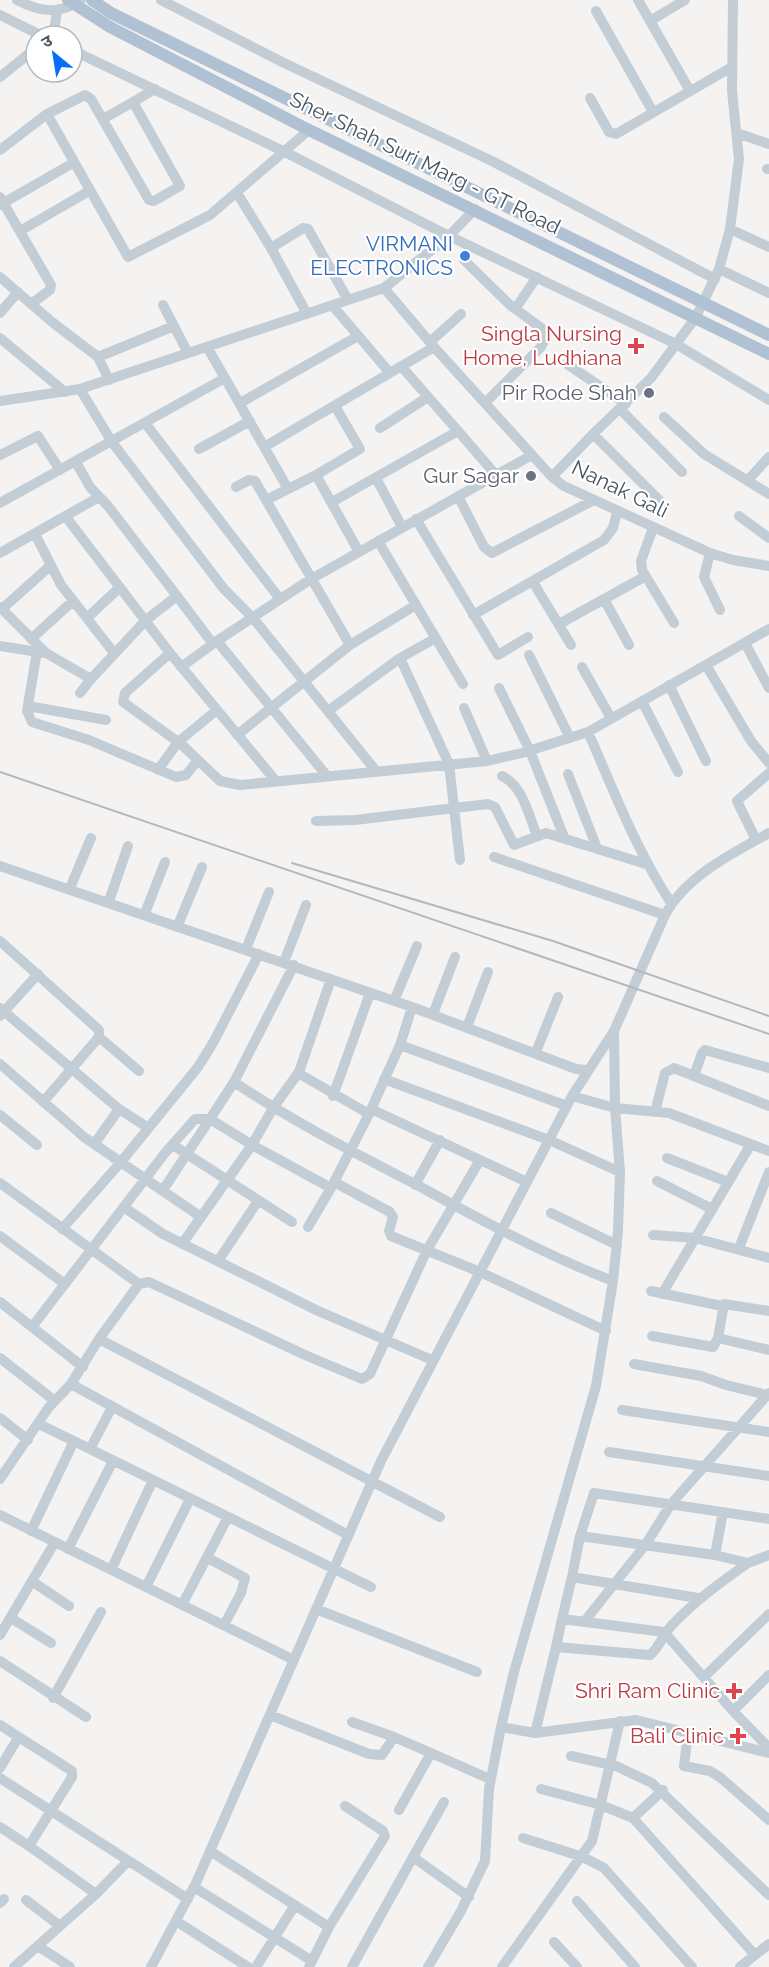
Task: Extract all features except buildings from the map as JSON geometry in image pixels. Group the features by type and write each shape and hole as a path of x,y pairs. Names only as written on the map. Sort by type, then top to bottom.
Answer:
{"main road":[{"name":"Sher Shah Suri Marg - GT Road","path":"75,2 146,46 309,130 769,354"},
{"name":"Sher Shah Suri Marg - GT Road","path":"97,3 769,334"}],"street":[{"path":"17,0 40,9 57,12 75,2"},
{"path":"161,0 284,63 492,161 717,274 769,293"},
{"path":"638,0 690,91"},
{"path":"650,21 685,0"},
{"path":"552,477 651,378 696,317 717,274 730,229 739,159 732,67 732,0"},
{"path":"596,11 653,112"},
{"path":"55,24 57,12"},
{"path":"0,15 24,27"},
{"path":"84,56 285,152 449,236 676,344 769,400"},
{"path":"0,77 24,58"},
{"path":"590,98 612,134 732,67"},
{"path":"103,119 156,89"},
{"path":"0,150 47,114 85,95 91,99 150,201 179,188 179,182 133,102"},
{"path":"47,114 128,257 199,222 237,193 309,130"},
{"path":"737,134 769,144"},
{"path":"31,304 50,290 51,285 1,202 73,163"},
{"path":"20,231 89,191"},
{"path":"237,193 271,248 307,314"},
{"path":"0,401 80,390 384,288 449,236 475,209"},
{"path":"271,248 303,228 308,229 348,300"},
{"path":"730,229 769,247"},
{"path":"464,260 516,309 546,330 549,336 541,347 484,403"},
{"path":"0,277 98,357 109,380"},
{"path":"516,309 537,277"},
{"name":"Nanak Gali","path":"384,288 484,403 552,477 569,490 710,553 733,560 769,566"},
{"path":"0,313 18,292"},
{"path":"163,305 188,353"},
{"path":"332,305 390,373"},
{"path":"264,447 390,373 432,345 460,314"},
{"path":"98,357 174,326"},
{"path":"240,403 358,336"},
{"path":"0,338 65,392"},
{"path":"207,347 288,489"},
{"path":"567,364 623,407 682,472"},
{"path":"401,366 496,474"},
{"path":"0,503 225,378"},
{"path":"80,390 112,442 224,589 253,618 376,771"},
{"path":"380,428 428,397"},
{"path":"266,500 316,475 360,449 335,406"},
{"path":"664,417 704,454 769,494"},
{"path":"200,449 250,421"},
{"path":"145,423 280,599"},
{"path":"332,502 458,432"},
{"path":"593,434 664,505"},
{"path":"0,455 38,436 60,470"},
{"path":"181,667 311,579 532,455"},
{"path":"748,480 769,457"},
{"path":"76,462 99,497 177,596 327,776"},
{"path":"316,475 359,552"},
{"path":"376,478 402,527"},
{"path":"236,487 253,479 350,645"},
{"path":"458,496 484,547 492,553 592,501"},
{"path":"0,553 99,497"},
{"path":"473,615 604,540 613,528 617,512"},
{"path":"739,516 769,538"},
{"path":"66,517 181,667 275,780"},
{"path":"416,519 498,655 528,637"},
{"path":"653,528 641,561 644,577 674,623"},
{"path":"35,534 73,601 114,653"},
{"path":"378,540 463,684"},
{"path":"710,553 704,577 720,610"},
{"path":"42,652 1,608 51,565"},
{"path":"559,624 644,577"},
{"path":"533,582 571,645"},
{"path":"87,618 120,587"},
{"path":"80,693 146,620 177,596"},
{"path":"604,599 629,645"},
{"path":"31,639 73,601"},
{"path":"237,735 350,645 416,604"},
{"path":"170,653 139,679 122,699 124,704 178,742 220,781 227,783 487,761 530,751 588,732 769,629"},
{"path":"328,711 400,658 436,638"},
{"path":"745,643 769,688"},
{"path":"0,646 42,652 91,679"},
{"path":"42,652 28,706 27,714 32,722 89,740 158,770 181,777 198,760"},
{"path":"529,655 570,738"},
{"path":"400,658 449,764 460,860"},
{"path":"706,664 751,741 769,763"},
{"path":"582,667 611,718"},
{"path":"669,685 706,761"},
{"path":"499,688 530,751 564,837"},
{"path":"642,701 678,772"},
{"path":"28,706 106,720"},
{"path":"464,708 487,761"},
{"path":"158,770 178,742 217,710"},
{"path":"588,732 646,864 671,903"},
{"path":"756,840 737,801 769,773"},
{"path":"568,774 597,848"},
{"path":"502,776 516,787 537,836"},
{"path":"316,820 355,820 492,805 514,845 546,833 646,864"},
{"path":"152,1966 194,1887 372,1481 432,1360 569,1101 586,1070 592,1065 614,1031 671,903 687,886 769,833"},
{"path":"70,888 91,837"},
{"path":"109,901 128,846"},
{"path":"494,857 665,915"},
{"path":"145,914 165,862"},
{"path":"178,925 202,867"},
{"path":"2,870 109,901 433,1014 536,1052 576,1070 586,1070"},
{"path":"246,949 269,892"},
{"path":"163,1190 234,1082 289,964 306,904"},
{"path":"0,941 97,1027 99,1037 139,1071"},
{"path":"394,1001 417,946"},
{"path":"62,1229 122,1162 147,1127 203,1059 259,954"},
{"path":"433,1014 455,957"},
{"path":"467,1027 488,972"},
{"path":"38,974 1,1012 119,1109 147,1127"},
{"path":"182,1244 252,1145 273,1108 298,1073 331,979"},
{"path":"333,1096 370,993"},
{"path":"536,1052 558,998"},
{"path":"308,1227 370,1111 400,1046 412,1007"},
{"path":"428,1967 469,1897 480,1875 488,1848 490,1779 507,1728 514,1672 596,1386 617,1245 620,1172 614,1031"},
{"path":"43,1102 99,1037"},
{"path":"400,1046 569,1101 619,1109 669,1113 769,1151"},
{"path":"694,1076 705,1050 769,1068"},
{"path":"0,1064 95,1143 201,1217"},
{"path":"650,1112 666,1071 674,1068 769,1106"},
{"path":"298,1073 333,1096 440,1140 527,1182"},
{"path":"384,1079 549,1140 620,1172"},
{"path":"234,1082 273,1108 502,1231 579,1268 613,1281"},
{"path":"95,1143 119,1109"},
{"path":"0,1115 37,1145"},
{"path":"32,1327 195,1119 210,1119 252,1145 390,1212 393,1217 388,1231 391,1236 480,1272 606,1330"},
{"path":"415,1185 440,1140"},
{"path":"751,1144 694,1238 656,1293 722,1306 726,1304 769,1311"},
{"path":"173,1145 225,1181 292,1222"},
{"path":"668,1158 728,1182"},
{"path":"0,1479 55,1401 71,1384 99,1339 139,1284 149,1282 357,1378 362,1379 370,1374 427,1250 480,1160"},
{"path":"739,1248 769,1172"},
{"path":"657,1181 712,1209"},
{"path":"0,1183 139,1284"},
{"path":"218,1261 258,1201"},
{"path":"125,1208 182,1244 385,1341 432,1360"},
{"path":"551,1213 617,1245"},
{"path":"653,1235 694,1238 739,1248 769,1258"},
{"path":"0,1236 65,1284"},
{"path":"0,1302 83,1367"},
{"path":"652,1336 713,1347 718,1338 722,1306"},
{"path":"718,1338 769,1350"},
{"path":"99,1339 440,1517"},
{"path":"0,1358 55,1401"},
{"path":"584,1622 646,1544 671,1504 707,1467 768,1394 726,1386 701,1376 634,1364"},
{"path":"71,1384 348,1535"},
{"path":"90,1449 112,1407"},
{"path":"622,1410 769,1432"},
{"path":"0,1418 28,1440"},
{"path":"39,1424 371,1587"},
{"path":"31,1531 74,1441"},
{"path":"609,1452 769,1476"},
{"path":"68,1549 113,1461"},
{"path":"111,1570 153,1480"},
{"path":"535,1733 580,1536 594,1493 769,1519"},
{"path":"147,1587 190,1498"},
{"path":"715,1555 723,1512"},
{"path":"0,1515 294,1660"},
{"path":"183,1605 228,1517"},
{"path":"580,1536 715,1555 748,1563"},
{"path":"0,1635 55,1542"},
{"path":"556,1647 645,1656 657,1648 664,1632 698,1599 748,1563 769,1555"},
{"path":"208,1558 245,1578 241,1593 224,1625"},
{"path":"572,1577 698,1599"},
{"path":"33,1582 69,1606"},
{"path":"316,1609 477,1672"},
{"path":"53,1698 101,1611"},
{"path":"704,1677 769,1614"},
{"path":"10,1618 51,1643"},
{"path":"562,1619 664,1632 733,1711 769,1748"},
{"path":"0,1661 53,1698 86,1717"},
{"path":"733,1711 768,1677"},
{"path":"270,1715 376,1756 387,1751 394,1737"},
{"path":"507,1728 535,1733 636,1720 769,1753"},
{"path":"502,1967 583,1857 594,1835 620,1721"},
{"path":"351,1722 394,1737 490,1779"},
{"path":"0,1725 72,1771 72,1777 29,1846"},
{"path":"688,1733 684,1766 710,1771 769,1820"},
{"path":"0,1768 18,1738"},
{"path":"399,1810 431,1753"},
{"path":"572,1756 610,1765 634,1774 663,1790 769,1895"},
{"path":"0,1778 188,1899"},
{"path":"541,1789 600,1805 633,1818 755,1955"},
{"path":"633,1818 663,1790"},
{"path":"352,1967 444,1802"},
{"path":"194,1887 274,1937 310,1964 329,1927 385,1836 383,1831 345,1806"},
{"path":"0,1827 96,1894"},
{"path":"523,1838 583,1857 610,1873 692,1967"},
{"path":"210,1851 329,1927"},
{"path":"413,1857 469,1897"},
{"path":"14,1967 96,1894 128,1861"},
{"path":"26,1900 60,1926"},
{"path":"577,1901 635,1967"},
{"path":"256,1967 296,1905"},
{"path":"176,1921 248,1967"},
{"path":"554,1942 570,1965"},
{"path":"740,1967 769,1944"},
{"path":"38,1946 70,1967"}],"railway":[{"path":"0,772 769,1034"},
{"path":"292,863 553,941 769,1016"}],"place":[{"name":"VIRMANI ELECTRONICS","path":"465,256"},
{"name":"Singla Nursing Home, Ludhiana","path":"636,346"},
{"name":"Pir Rode Shah","path":"649,393"},
{"name":"Gur Sagar","path":"531,476"},
{"name":"Shri Ram Clinic","path":"734,1691"},
{"name":"Bali Clinic","path":"738,1736"}]}
